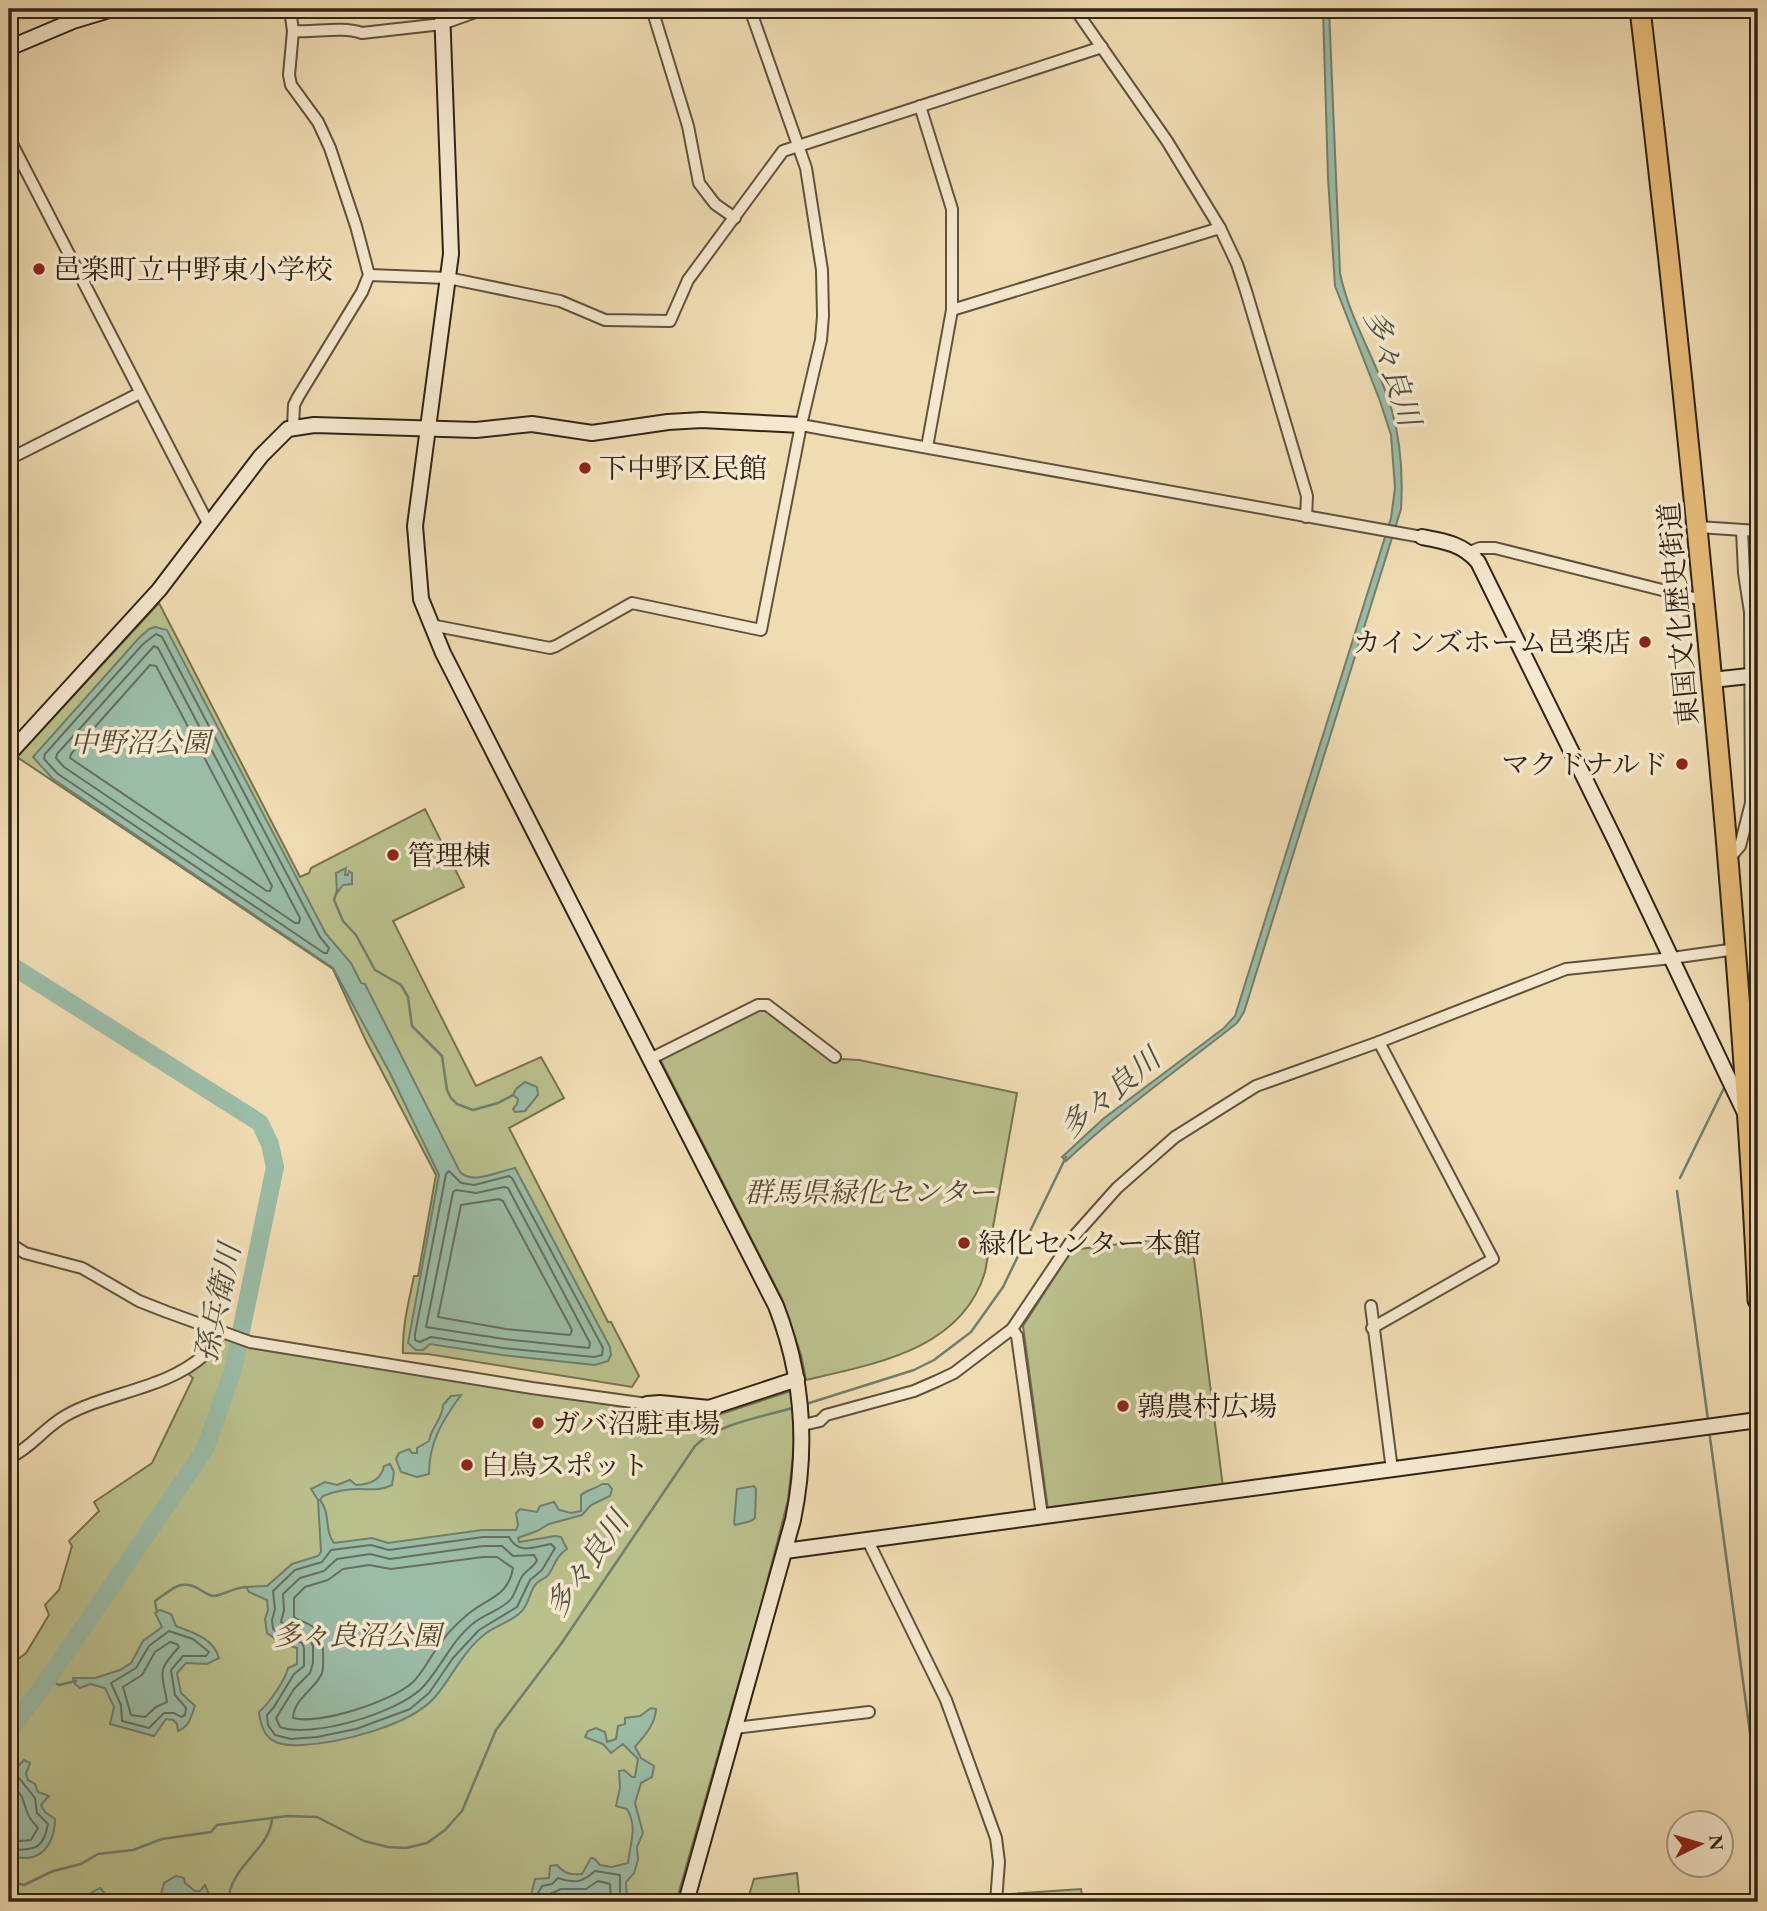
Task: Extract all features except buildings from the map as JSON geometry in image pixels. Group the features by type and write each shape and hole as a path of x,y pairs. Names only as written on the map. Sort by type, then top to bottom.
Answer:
{"highway":[{"name":"東国文化歴史街道","path":"1640,9 1706,601 1736,949 1755,1127 1758,1300"}],"street":[{"path":"9,48 73,21 113,9"},
{"path":"290,9 293,31 289,75 291,85 317,122 330,148 369,275 362,292 298,397 294,405 293,427"},
{"path":"442,9 452,239 415,526 421,599 482,732 776,1306 789,1341 803,1423 799,1494 686,1902"},
{"path":"293,31 309,33 351,30 362,33 442,24 484,9"},
{"path":"652,9 688,126 699,183 715,204 735,218"},
{"path":"431,625 550,648 632,603 761,630 801,425 821,340 823,316 822,271 806,168 750,9"},
{"path":"1075,9 1167,141 1220,228 1237,264 1307,496 1306,517"},
{"path":"369,275 448,278 560,301 605,320 670,321 688,280 783,151 1102,47"},
{"path":"920,106 952,209 952,310 927,447"},
{"path":"9,138 209,525"},
{"path":"952,310 1220,228"},
{"path":"9,459 141,393"},
{"path":"9,754 159,590 261,456 282,434 293,427 314,425 476,430 532,424 592,433 702,420 801,425 1415,535 1446,542 1470,552 1498,600 1755,1127"},
{"path":"1698,527 1758,531"},
{"path":"1728,860 1740,846 1751,803 1754,675 1742,530"},
{"path":"1470,552 1480,548 1495,548 1706,601"},
{"path":"1712,680 1754,675"},
{"path":"803,1423 820,1421 826,1415 914,1391 954,1373 1012,1329 1076,1234 1116,1188 1175,1137 1256,1086 1379,1042 1566,969 1736,949"},
{"path":"650,1059 758,1005 767,1005 835,1057"},
{"path":"1372,1328 1493,1259 1379,1042"},
{"path":"9,1243 24,1253 82,1268 139,1301 250,1342 647,1404 709,1408 798,1385"},
{"path":"9,1256 24,1253"},
{"path":"1371,1306 1392,1470"},
{"path":"1012,1329 1017,1336 1042,1516"},
{"path":"9,1458 30,1446 67,1415 156,1382 182,1369 204,1356 222,1333"},
{"path":"785,1551 1758,1420"},
{"path":"868,1541 946,1700 996,1838 999,1862 996,1902"},
{"path":"735,1728 869,1712"}],"green space":[{"name":"中野沼公園","path":"159,603 300,877 309,873 311,868 425,809 464,887 393,921 476,1086 541,1057 564,1098 509,1128 608,1322 611,1322 639,1376 632,1387 428,1354 403,1353 406,1314 414,1276 418,1276 436,1175 366,1041 333,969 17,757"},
{"name":"群馬県緑化センター","path":"759,1010 766,1010 832,1061 859,1060 1017,1093 985,1272 973,1298 957,1320 912,1349 859,1367 806,1380 801,1355 782,1299 660,1059"},
{"name":"鶉農村広場","path":"1191,1235 1223,1487 1048,1510 1023,1326 1072,1250"},
{"name":"多々良沼公園","path":"224,1338 252,1347 712,1417 791,1391 795,1436 788,1500 763,1598 676,1902 9,1902 9,1666 26,1653 49,1615 45,1605 59,1590 72,1546 69,1541 99,1511 94,1502 152,1463 193,1378 186,1372 208,1358"},
{"path":"797,1873 800,1902 747,1902 754,1879"},
{"path":"1081,1889 1083,1902 898,1902"}],"water":[{"path":"1323,9 1329,9 1340,273 1351,309 1392,411 1401,460 1401,509 1244,1012 1237,1023 1128,1107 1066,1161 1062,1157 1103,1119 1224,1028 1235,1016 1391,518 1395,488 1391,435 1335,286 1328,178"},
{"name":"中野沼公園","path":"155,627 167,630 326,934 351,963 361,983 365,984 460,1172 465,1176 479,1177 515,1168 610,1347 611,1355 608,1361 595,1365 430,1344 423,1350 416,1350 408,1343 439,1175 390,1073 333,968 53,779 33,757 138,639"},
{"path":"346,868 345,875 348,875 349,871 352,873 352,884 343,885 337,893 336,873"},
{"path":"525,1082 537,1087 538,1095 525,1111 515,1112 513,1109 518,1099 513,1095"},
{"path":"461,1395 438,1432 431,1452 429,1474 417,1477 401,1472 396,1459 399,1453 409,1449 412,1453 417,1453 417,1448 429,1441 443,1405 451,1396"},
{"path":"390,1464 394,1472 392,1485 379,1489 340,1491 323,1496 320,1500 334,1543 372,1538 388,1543 482,1530 516,1530 516,1513 520,1509 537,1512 540,1506 554,1502 559,1510 571,1513 581,1511 583,1493 602,1484 608,1484 612,1489 610,1496 591,1505 582,1515 549,1524 518,1538 519,1542 561,1537 567,1549 558,1558 548,1576 534,1587 524,1609 477,1641 435,1697 424,1707 392,1724 354,1737 317,1744 277,1743 263,1729 259,1712 276,1692 288,1668 297,1664 297,1648 281,1643 267,1633 267,1600 249,1592 246,1587 267,1586 292,1564 318,1556 321,1552 318,1500 311,1489 325,1482 337,1485 350,1480 356,1485 371,1482 378,1478 384,1466"},
{"path":"754,1486 755,1518 735,1525 737,1489"},
{"path":"160,1610 171,1614 176,1626 208,1641 219,1658 207,1664 186,1663 177,1673 181,1693 195,1706 182,1729 178,1731 173,1720 166,1719 154,1736 110,1724 114,1707 105,1688 90,1684 80,1688 73,1678 95,1678 120,1670 131,1663 143,1641 162,1627 155,1613"},
{"path":"651,1708 656,1709 652,1725 635,1747 641,1758 654,1766 652,1777 641,1783 635,1803 643,1833 637,1847 638,1860 634,1873 626,1882 627,1900 522,1902 531,1895 535,1879 549,1878 550,1866 557,1865 571,1874 582,1874 591,1858 600,1865 612,1867 628,1863 632,1823 627,1809 616,1806 620,1788 619,1771 624,1770 635,1777 638,1759 623,1744 611,1753 603,1744 585,1737 588,1731 596,1728 605,1732 607,1742 616,1739 618,1726 625,1724 625,1718 640,1716"},
{"path":"24,1760 30,1763 26,1774 28,1780 35,1784 38,1792 49,1796 41,1805 45,1812 55,1819 55,1826 51,1839 40,1854 27,1858 9,1857 9,1776"},
{"path":"176,1876 184,1878 185,1883 195,1891 200,1891 205,1885 209,1894 207,1902 159,1902 164,1883"},
{"path":"100,1888 110,1899 105,1902 75,1902"},
{"path":"493,1894 522,1902 492,1902"}],"waterway":[{"path":"337,891 334,900 343,921 356,935 375,970 401,985 408,997 412,1026 442,1056 447,1090 451,1098 457,1104 473,1110 498,1103 513,1095"},
{"name":"孫兵衛川","path":"9,964 260,1123 270,1144 275,1167 233,1370 205,1449 48,1679 9,1731"},
{"path":"1680,1178 1725,1086"},
{"name":"多々良川","path":"806,1404 914,1370 934,1360 971,1332 1003,1287 1066,1157"},
{"path":"1677,1191 1708,1420"},
{"name":"多々良川","path":"228,1902 230,1889 265,1839 272,1818 317,1817 364,1841 388,1847 406,1848 427,1843 445,1830 462,1811 496,1730 561,1644 695,1446 704,1438 728,1426 796,1407"},
{"path":"1709,1430 1758,1792"},
{"path":"157,1612 155,1601 181,1585 192,1586 214,1596 246,1587"},
{"path":"48,1679 59,1685 76,1681"},
{"path":"9,1881 24,1885 53,1871 81,1864 98,1854 133,1850 162,1839 211,1832 217,1825 272,1818"}],"place":[{"name":"邑楽町立中野東小学校","path":"39,269"},
{"name":"下中野区民館","path":"585,468"},
{"name":"カインズホーム邑楽店","path":"1645,642"},
{"name":"マクドナルド","path":"1682,764"},
{"name":"管理棟","path":"393,855"},
{"name":"緑化センター本館","path":"964,1243"},
{"name":"鶉農村広場","path":"1123,1406"},
{"name":"ガバ沼駐車場","path":"538,1423"},
{"name":"白鳥スポット","path":"467,1465"}]}
